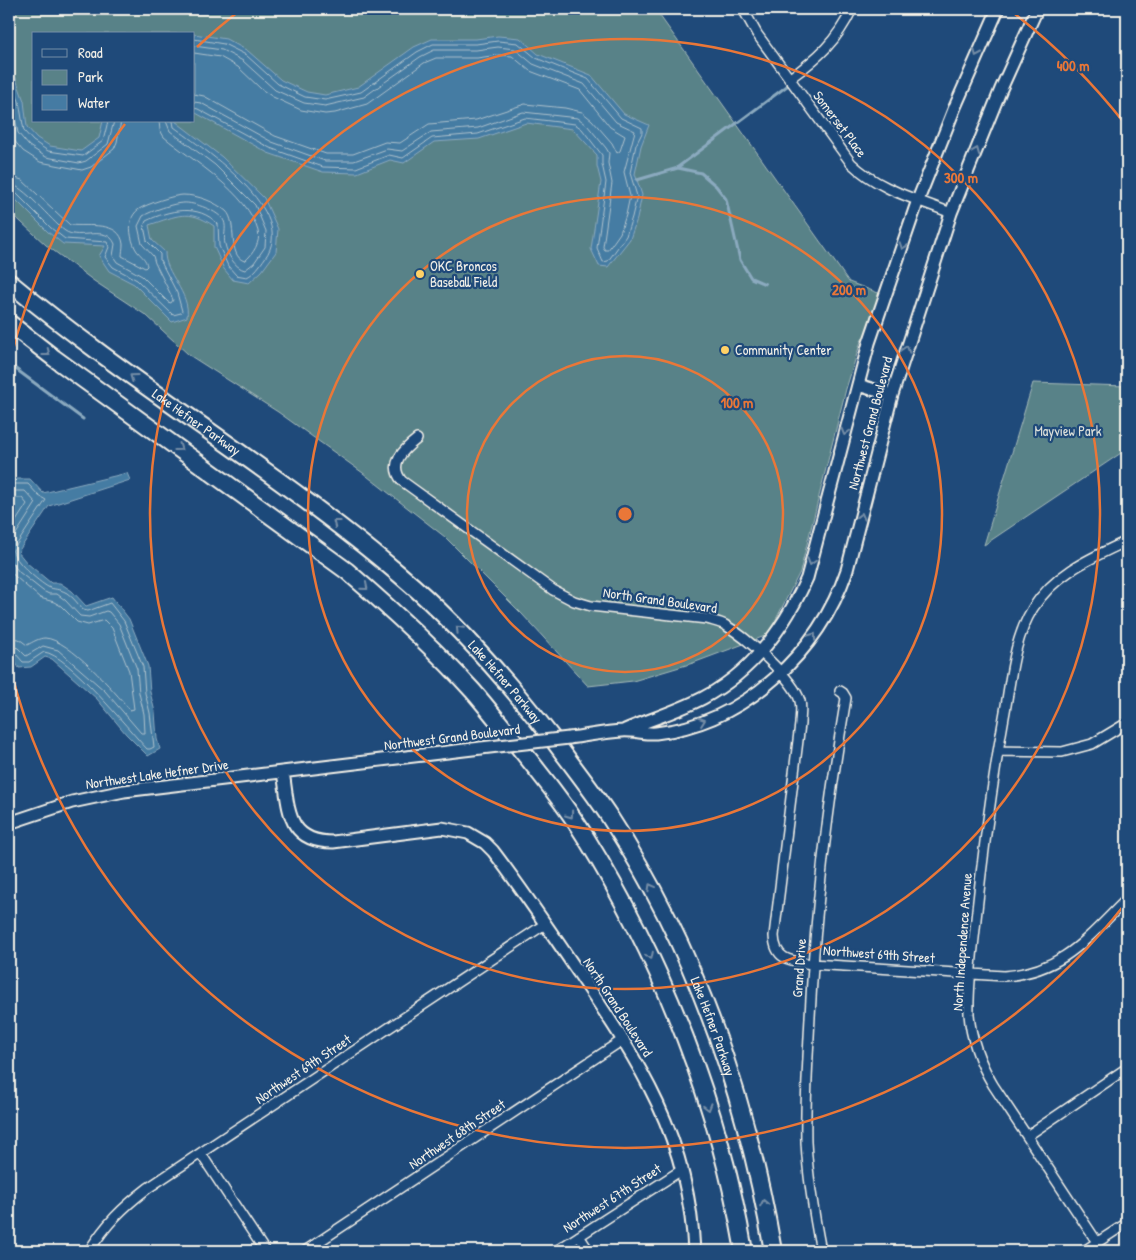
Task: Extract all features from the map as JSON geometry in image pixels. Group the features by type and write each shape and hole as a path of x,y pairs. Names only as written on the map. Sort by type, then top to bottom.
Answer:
{"highway":[{"name":"Lake Hefner Parkway","path":"9,282 106,357 330,519 400,575 455,626 515,690 582,778 622,837 655,894 696,981 728,1062 744,1116 759,1178 773,1251"},
{"path":"9,322 54,358 347,571 391,609 438,654 474,692 535,768 585,837 626,906 665,987 700,1079 727,1170 744,1251"}],"street":[{"name":"Somerset Place","path":"742,9 757,34 789,78 852,164 863,175 952,213"},
{"path":"789,78 822,54 844,26 852,9"},
{"name":"Northwest Grand Boulevard","path":"624,731 704,697 735,676 760,652 778,630 796,602 807,578 870,343 918,200 958,99 998,9"},
{"name":"Northwest Grand Boulevard","path":"283,772 612,732 655,733 681,728 733,708 753,696 780,672 816,633 840,590 847,570 892,395 952,213 1001,89 1037,9"},
{"path":"858,385 892,395"},
{"name":"North Grand Boulevard","path":"417,439 402,450 397,461 397,471 402,482 564,597 591,606 707,619 724,624 760,652 780,672 797,694 801,709 774,942 776,949 785,958 812,964"},
{"name":"North Independence Avenue","path":"1098,1242 993,1085 977,1052 969,1013 982,860 998,750 1018,640 1032,609 1053,583 1078,565 1127,541"},
{"name":"Grand Drive","path":"821,1251 806,1143 806,1108 812,964 827,819 846,698 840,691"},
{"path":"998,750 1062,752 1092,744 1127,723"},
{"name":"North Grand Boulevard","path":"283,772 291,819 297,828 315,840 332,842 442,828 468,833 486,843 493,850 624,1039 650,1087 665,1119 683,1169 691,1210 694,1251"},
{"name":"Northwest Lake Hefner Drive","path":"9,823 72,802 124,791 283,772"},
{"name":"Northwest 69th Street","path":"812,964 1004,976 1021,975 1046,967 1065,957 1127,899"},
{"name":"Northwest 69th Street","path":"89,1251 108,1223 126,1205 148,1188 545,924"},
{"name":"Northwest 68th Street","path":"305,1251 624,1039"},
{"path":"1026,1136 1127,1068"},
{"path":"201,1154 265,1251"},
{"name":"Northwest 67th Street","path":"556,1251 683,1169"},
{"path":"1084,1251 1127,1223"},
{"path":"579,1236 589,1251"}],"green space":[{"path":"9,9 655,9 849,282 881,294 868,331 861,341 846,389 800,572 769,633 693,663 633,681 588,686 522,614 445,537 363,473 278,412 189,355 147,316 94,281 46,245 9,211"},
{"name":"Mayview Park","path":"1033,383 1127,386 1127,449 984,545"}],"water":[{"path":"195,34 226,39 248,51 281,80 307,92 325,95 358,87 414,47 432,39 476,39 498,36 520,38 538,54 591,75 624,114 649,125 641,146 635,174 642,195 637,219 630,239 608,267 599,266 591,249 601,182 597,166 597,155 573,129 526,123 479,139 434,142 404,163 390,160 357,173 323,172 268,153 195,113"},
{"path":"9,39 14,52 14,73 24,101 27,127 37,138 50,146 81,151 99,138 103,122 176,122 222,157 264,198 278,229 276,252 262,271 249,283 233,280 224,269 214,247 214,226 205,220 182,215 149,225 152,240 165,252 169,268 182,291 187,308 187,317 172,322 134,284 109,271 99,256 105,246 63,244 48,232 9,193"},
{"path":"127,473 130,480 49,506 18,552 27,563 51,583 60,583 72,591 86,606 112,597 129,619 148,666 150,692 155,712 157,739 160,749 148,756 126,734 97,699 52,659 45,657 31,667 19,668 12,657 9,656 9,479 30,479 43,493"}],"waterway":[{"path":"678,167 791,83"},
{"path":"637,180 678,168 701,173 716,186 726,199 740,260 751,278 765,284"},
{"path":"9,364 83,419"}],"place":[{"name":"OKC Broncos Baseball Field","path":"420,274"},
{"name":"Community Center","path":"725,350"}]}
